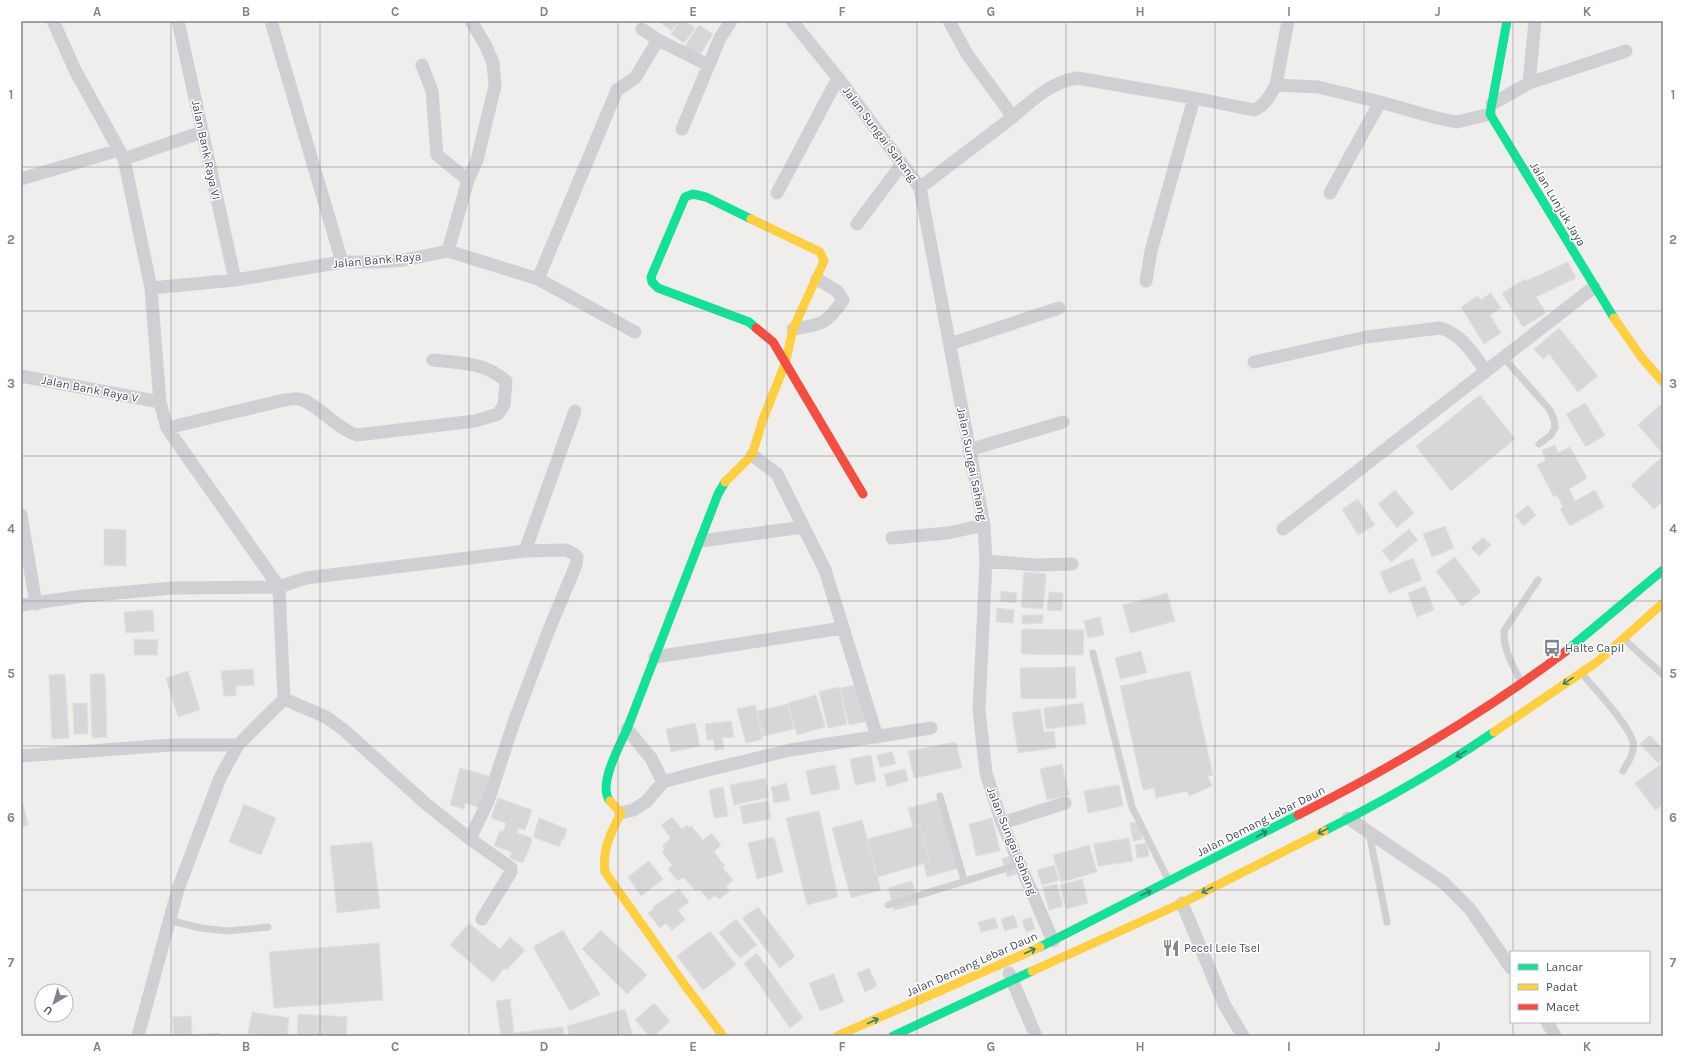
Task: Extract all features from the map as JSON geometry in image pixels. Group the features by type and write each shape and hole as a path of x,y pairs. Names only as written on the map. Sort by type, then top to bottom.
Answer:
{"main road":[{"path":"1491,109 1507,21"},
{"name":"Jalan Lunjuk Jaya","path":"1491,109 1594,287 1621,330 1642,358 1663,382"},
{"path":"723,1036 684,984 605,872 603,862 604,853 608,840 621,813 608,799 606,784 610,767 628,730 655,657 701,542 718,494 726,480 752,454 763,419 785,364 793,329 824,261 820,252 706,197 694,194 685,197 651,277 652,282 658,288 749,322 773,342 785,364 863,494"},
{"name":"Jalan Demang Lebar Daun","path":"893,1036 1012,979 1053,962 1182,903 1339,807 1454,728 1522,684 1574,644 1663,570"},
{"name":"Jalan Demang Lebar Daun","path":"837,1036 1053,941 1169,881 1472,747 1597,662 1663,603"}],"street":[{"path":"53,21 75,70 121,155 151,288 160,402 167,428 279,587 284,699 238,745 220,778 178,889 138,1036"},
{"name":"Jalan Bank Raya VI","path":"178,21 235,280"},
{"path":"271,21 342,262"},
{"path":"448,251 468,180 477,160 495,86 493,63 486,46 471,21"},
{"path":"682,129 720,38 731,21"},
{"name":"Jalan Sungai Sahang","path":"792,21 838,78 920,188 984,525 986,561 979,710 986,773 1002,823 1053,941"},
{"path":"949,21 967,54 1013,117"},
{"path":"920,188 1013,117 1036,96 1067,79 1076,78 1254,110 1262,107 1276,85 1288,21"},
{"path":"1529,83 1535,21"},
{"path":"642,29 658,40 708,65"},
{"path":"538,279 617,90 635,78 658,40"},
{"path":"1276,85 1318,87 1457,122 1491,109 1529,83 1626,51"},
{"path":"422,65 432,91 437,156 468,180"},
{"path":"777,194 838,78"},
{"path":"1146,282 1151,250 1194,98"},
{"path":"1330,193 1380,102"},
{"path":"21,179 121,155 202,132"},
{"path":"857,224 902,164"},
{"name":"Jalan Bank Raya","path":"151,288 235,280 342,262 380,262 404,260 448,251 538,279 635,332"},
{"path":"793,329 820,324 828,320 843,300 837,291 817,279"},
{"path":"1283,529 1594,287"},
{"path":"950,344 1059,308"},
{"path":"1254,362 1366,337 1440,328 1449,331 1460,338 1486,371"},
{"path":"167,428 280,401 298,399 308,403 349,433 357,435 475,420 498,414 504,405 506,381 497,373 484,367 433,360"},
{"name":"Jalan Bank Raya V","path":"21,376 160,402"},
{"path":"526,551 575,411"},
{"path":"969,450 1063,422"},
{"path":"752,454 778,474 825,570 877,736"},
{"path":"21,515 36,604"},
{"path":"892,538 948,533 984,525"},
{"path":"701,542 803,527"},
{"path":"21,605 83,596 173,588 279,587 306,578 526,551 566,550 574,554 577,557 576,565 548,632 514,722 488,801 470,839"},
{"path":"986,561 1036,565 1072,564"},
{"path":"655,657 843,628"},
{"path":"284,699 326,717 344,730 414,794 470,839 511,868 511,872 482,920"},
{"path":"621,813 633,810 646,802 663,782 790,750 931,728"},
{"path":"628,730 651,758 663,782"},
{"path":"21,756 170,745 238,745"},
{"path":"1002,823 1065,803"},
{"path":"1339,807 1369,833 1444,883 1470,909 1510,967"},
{"path":"1182,903 1224,1004 1243,1036"},
{"path":"1005,962 1036,1036"},
{"path":"1548,1023 1555,1036"}],"lane":[{"path":"1503,358 1550,410 1554,419 1555,428 1551,435 1539,444"},
{"path":"1522,684 1507,654 1504,640 1504,630 1538,580"},
{"path":"1624,638 1663,675"},
{"path":"1093,653 1132,807 1169,881"},
{"path":"1581,673 1625,727 1633,742 1632,756 1623,771"},
{"path":"940,796 964,880"},
{"path":"1369,833 1387,922"},
{"path":"888,904 1020,864"},
{"path":"169,920 200,928 228,930 268,927"}],"building":[{"path":"659,21 679,21 671,31"},
{"path":"680,21 689,21 688,23 695,28 684,43 671,34"},
{"path":"699,25 713,34 699,56 685,46"},
{"path":"1568,262 1576,278 1536,297 1546,313 1523,327 1502,293 1525,279 1526,281"},
{"path":"1491,293 1501,308 1490,315 1501,333 1484,344 1461,307 1478,296 1480,300"},
{"path":"1559,328 1598,376 1578,392 1549,354 1543,359 1534,349"},
{"path":"1480,395 1515,439 1451,491 1416,446"},
{"path":"1585,403 1605,435 1586,447 1566,414"},
{"path":"1660,405 1663,408 1663,454 1638,425"},
{"path":"1555,445 1558,453 1570,447 1587,478 1569,489 1575,501 1595,490 1604,507 1570,526 1560,509 1563,507 1557,495 1554,497 1537,465 1546,460 1542,450"},
{"path":"1663,456 1663,501 1654,509 1631,485"},
{"path":"1395,490 1414,513 1397,528 1378,504"},
{"path":"1358,499 1375,525 1358,535 1342,509"},
{"path":"1528,505 1536,515 1524,526 1515,516"},
{"path":"1445,526 1454,548 1432,557 1423,534"},
{"path":"104,529 126,530 126,566 104,565"},
{"path":"1409,529 1418,540 1391,562 1382,551"},
{"path":"1483,537 1491,545 1479,556 1471,548"},
{"path":"1455,557 1481,592 1462,606 1436,571"},
{"path":"1413,558 1422,580 1389,593 1380,572"},
{"path":"1024,572 1046,574 1043,609 1021,607"},
{"path":"1425,586 1434,610 1417,617 1408,593"},
{"path":"1001,591 1017,593 1016,603 1000,601"},
{"path":"1049,592 1063,593 1062,611 1047,610"},
{"path":"1167,593 1175,621 1130,633 1123,605"},
{"path":"997,608 1014,610 1013,623 996,622"},
{"path":"153,610 154,631 126,633 124,612"},
{"path":"1022,615 1043,615 1043,623 1022,624"},
{"path":"1100,617 1104,635 1088,638 1084,621"},
{"path":"1022,629 1084,630 1083,655 1021,654"},
{"path":"134,639 158,640 157,655 134,655"},
{"path":"1141,651 1147,673 1120,679 1115,658"},
{"path":"1075,667 1076,698 1021,699 1020,668"},
{"path":"253,669 254,685 236,686 236,696 224,696 221,671"},
{"path":"188,671 200,710 178,717 166,678"},
{"path":"1190,671 1213,775 1208,776 1212,786 1189,796 1187,791 1156,798 1154,788 1143,790 1120,686"},
{"path":"65,674 69,738 52,739 49,675"},
{"path":"90,674 105,674 107,737 92,738"},
{"path":"860,684 869,721 849,725 840,688"},
{"path":"839,687 847,724 828,728 819,692"},
{"path":"816,695 825,727 797,735 788,703"},
{"path":"73,703 87,703 88,734 74,734"},
{"path":"1083,703 1086,724 1046,729 1044,708"},
{"path":"788,704 794,729 763,736 757,711"},
{"path":"755,705 763,739 746,743 737,709"},
{"path":"1040,709 1044,732 1054,731 1056,748 1018,753 1012,713"},
{"path":"731,721 734,737 722,738 724,749 715,750 713,739 707,740 705,724"},
{"path":"695,723 700,746 671,752 666,729"},
{"path":"1650,735 1663,750 1663,758 1658,763 1640,744"},
{"path":"956,742 962,768 914,778 908,751"},
{"path":"892,752 896,764 880,767 877,755"},
{"path":"871,755 876,781 855,785 850,759"},
{"path":"1663,763 1663,805 1655,810 1635,783"},
{"path":"1062,764 1069,795 1047,800 1040,769"},
{"path":"835,765 840,789 811,795 806,771"},
{"path":"460,768 489,776 480,808 465,803 464,809 450,805"},
{"path":"905,769 908,781 887,787 884,774"},
{"path":"765,778 769,797 734,805 730,785"},
{"path":"786,783 790,800 774,803 771,787"},
{"path":"1119,785 1123,806 1088,813 1084,791"},
{"path":"723,787 728,816 714,818 709,790"},
{"path":"21,796 28,825 21,827"},
{"path":"498,798 532,810 525,830 519,828 517,833 532,838 532,842 523,863 510,858 512,852 494,846 500,830 503,832 506,823 491,818"},
{"path":"939,800 959,868 927,877 924,864 930,862 920,825 913,826 908,808"},
{"path":"768,801 771,819 743,824 740,806"},
{"path":"244,804 276,818 261,855 229,842"},
{"path":"819,811 838,897 807,905 786,818"},
{"path":"672,817 682,829 687,825 689,828 691,826 703,840 711,833 721,845 714,852 725,866 723,868 733,880 726,886 730,891 719,899 715,895 709,900 699,889 696,891 683,877 678,881 668,869 672,865 662,852 665,849 662,846 671,838 661,825"},
{"path":"539,818 567,829 564,839 562,839 559,847 533,837"},
{"path":"992,818 1000,851 976,856 969,824"},
{"path":"862,820 881,890 851,898 832,828"},
{"path":"1139,822 1142,839 1133,841 1130,823"},
{"path":"920,825 930,862 877,877 867,839"},
{"path":"774,837 783,872 757,879 748,843"},
{"path":"1129,838 1133,861 1098,866 1094,844"},
{"path":"372,842 380,908 337,913 330,846"},
{"path":"1147,843 1149,856 1137,858 1135,845"},
{"path":"1089,845 1097,872 1061,882 1053,855"},
{"path":"1010,856 1016,874 1007,877 1002,859"},
{"path":"649,861 663,879 641,896 628,877"},
{"path":"1054,865 1059,880 1042,885 1037,870"},
{"path":"1082,879 1088,903 1066,909 1060,885"},
{"path":"912,881 919,904 894,910 888,888"},
{"path":"1057,884 1063,906 1049,910 1043,887"},
{"path":"679,889 689,902 678,910 685,920 672,930 666,923 660,928 648,913 654,908 653,907"},
{"path":"758,907 795,956 780,968 742,918"},
{"path":"1014,915 1018,927 1005,931 1001,919"},
{"path":"1031,917 1035,929 1026,932 1022,920"},
{"path":"995,918 998,928 981,932 978,922"},
{"path":"736,919 757,945 740,958 719,933"},
{"path":"469,923 500,949 510,937 525,950 507,970 504,968 493,982 450,945"},
{"path":"563,930 600,994 570,1011 533,947"},
{"path":"601,930 647,975 627,994 582,949"},
{"path":"710,931 736,965 703,990 677,956"},
{"path":"379,943 383,1000 274,1008 269,952"},
{"path":"757,953 803,1018 790,1028 744,963"},
{"path":"869,968 877,986 865,992 857,973"},
{"path":"834,974 844,1002 820,1011 809,983"},
{"path":"510,999 514,1033 563,1027 564,1036 501,1036 496,1001"},
{"path":"654,1003 670,1021 654,1036 649,1036 635,1020"},
{"path":"625,1009 633,1036 569,1036 567,1026"},
{"path":"252,1012 289,1018 287,1036 264,1036 248,1033"},
{"path":"298,1014 347,1017 346,1036 297,1036"},
{"path":"191,1016 192,1035 220,1033 220,1036 174,1036 172,1017"}],"traffic: fast":[{"path":"1507,21 1490,114 1614,318"},
{"path":"751,219 706,197 693,194 685,197 651,277 652,282 658,288 749,322 756,328"},
{"path":"610,801 606,786 611,765 627,729 718,494 725,482"},
{"path":"1565,652 1663,570"},
{"path":"1324,831 1453,759 1494,732"},
{"path":"1040,947 1298,815"},
{"path":"893,1036 1032,971"}],"traffic: slow":[{"path":"725,482 752,455 763,419 785,364 793,329 824,261 820,252 751,219"},
{"path":"1614,318 1642,358 1663,382"},
{"path":"1494,732 1597,662 1663,603"},
{"path":"610,801 621,813 608,841 604,864 605,872 684,984 723,1036"},
{"path":"1032,971 1182,903 1324,831"},
{"path":"837,1036 1040,947"}],"traffic: jam":[{"path":"756,328 773,342 863,494"},
{"path":"1298,815 1333,797 1435,739 1534,675 1565,652"}],"place":[{"name":"Halte Capil","path":"1552,648"},
{"name":"Pecel Lele Tsel","path":"1171,948"}]}
